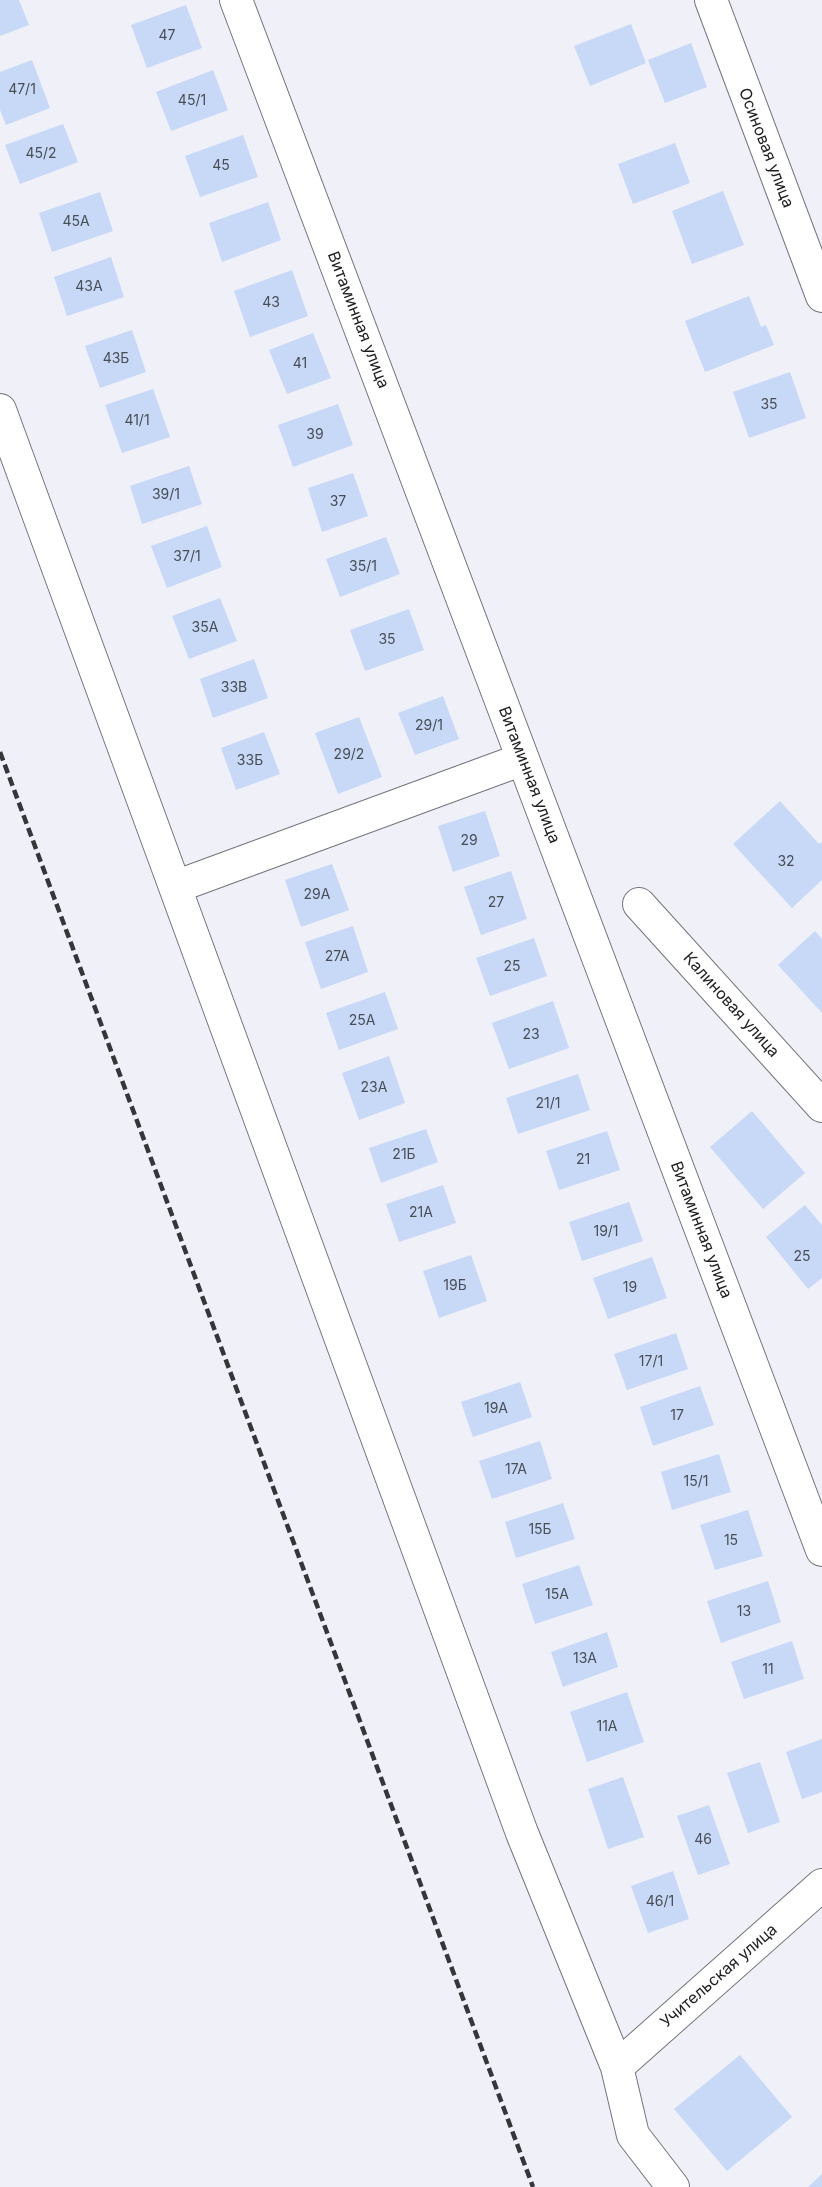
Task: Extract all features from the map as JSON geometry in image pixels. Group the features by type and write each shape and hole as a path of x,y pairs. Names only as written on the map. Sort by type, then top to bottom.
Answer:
{"street":[{"name":"Витаминная улица","path":"236,0 822,1550"},
{"name":"Осиновая улица","path":"711,0 822,296"},
{"path":"0,410 522,1833 617,2067 633,2135 673,2187"},
{"path":"175,887 523,759"},
{"name":"Калиновая улица","path":"639,904 822,1106"},
{"name":"Учительская улица","path":"617,2067 822,1885"}],"building":[{"path":"0,0 19,0 29,25 0,36"},
{"path":"186,5 202,48 147,68 131,25"},
{"path":"631,24 646,63 590,86 574,46"},
{"path":"691,43 707,87 665,103 648,60"},
{"path":"32,60 50,108 6,125 0,110 0,72"},
{"path":"213,70 228,110 171,131 156,92"},
{"path":"63,124 78,162 20,184 5,145"},
{"path":"243,135 258,177 200,197 185,156"},
{"path":"675,143 690,183 633,204 618,164"},
{"path":"723,191 744,245 692,264 672,211"},
{"path":"100,192 113,231 52,252 39,213"},
{"path":"268,202 281,240 222,262 209,223"},
{"path":"111,257 124,297 67,316 54,277"},
{"path":"292,270 308,316 250,337 234,291"},
{"path":"749,296 761,327 766,325 774,345 705,372 685,321"},
{"path":"132,330 146,372 100,388 85,346"},
{"path":"313,333 331,378 287,394 269,350"},
{"path":"790,372 806,418 749,438 733,392"},
{"path":"153,389 170,437 122,453 105,405"},
{"path":"338,404 353,445 293,467 278,425"},
{"path":"189,466 202,504 142,524 130,486"},
{"path":"353,473 368,516 322,532 308,488"},
{"path":"207,526 222,567 167,588 151,546"},
{"path":"386,537 400,574 340,597 326,559"},
{"path":"220,598 237,641 189,659 172,616"},
{"path":"409,609 424,650 365,671 350,630"},
{"path":"254,659 268,698 213,718 200,679"},
{"path":"443,696 459,739 415,755 398,713"},
{"path":"359,717 382,777 338,794 315,733"},
{"path":"264,732 280,774 236,790 221,748"},
{"path":"780,801 819,844 822,842 822,880 792,908 733,844"},
{"path":"485,811 500,856 453,872 438,826"},
{"path":"332,864 349,910 301,927 285,880"},
{"path":"511,871 527,919 481,935 464,887"},
{"path":"353,926 368,972 321,989 305,942"},
{"path":"815,931 822,939 822,1013 778,965"},
{"path":"534,938 547,976 490,996 476,958"},
{"path":"385,992 398,1029 339,1050 326,1013"},
{"path":"553,1001 569,1048 509,1069 492,1023"},
{"path":"389,1056 405,1103 359,1120 342,1073"},
{"path":"578,1074 590,1110 518,1134 506,1098"},
{"path":"752,1111 805,1173 763,1209 710,1147"},
{"path":"426,1129 438,1162 381,1183 369,1148"},
{"path":"607,1131 620,1170 559,1190 546,1151"},
{"path":"443,1185 456,1223 399,1242 386,1204"},
{"path":"629,1202 643,1241 582,1261 569,1222"},
{"path":"805,1205 822,1225 822,1278 808,1289 766,1237"},
{"path":"471,1255 487,1301 439,1318 423,1271"},
{"path":"652,1257 667,1298 608,1319 593,1278"},
{"path":"676,1333 688,1369 627,1390 614,1354"},
{"path":"520,1382 532,1417 473,1437 461,1402"},
{"path":"700,1386 714,1425 653,1446 640,1407"},
{"path":"540,1441 552,1479 492,1499 479,1461"},
{"path":"719,1454 731,1492 672,1510 661,1472"},
{"path":"563,1503 575,1539 516,1558 505,1522"},
{"path":"748,1510 763,1556 715,1570 700,1525"},
{"path":"579,1565 593,1605 535,1624 522,1584"},
{"path":"768,1581 781,1622 721,1643 707,1601"},
{"path":"607,1632 618,1667 563,1687 551,1652"},
{"path":"792,1641 804,1679 744,1699 731,1662"},
{"path":"627,1692 644,1742 587,1762 570,1712"},
{"path":"822,1739 822,1792 802,1799 786,1752"},
{"path":"760,1762 780,1822 748,1833 727,1773"},
{"path":"623,1777 644,1837 608,1849 588,1789"},
{"path":"709,1805 730,1864 698,1875 677,1816"},
{"path":"673,1871 689,1919 648,1933 631,1886"},
{"path":"740,2055 792,2117 727,2171 674,2109"},
{"path":"822,2174 822,2187 808,2187"}],"railway":[{"path":"0,752 533,2187"}]}
